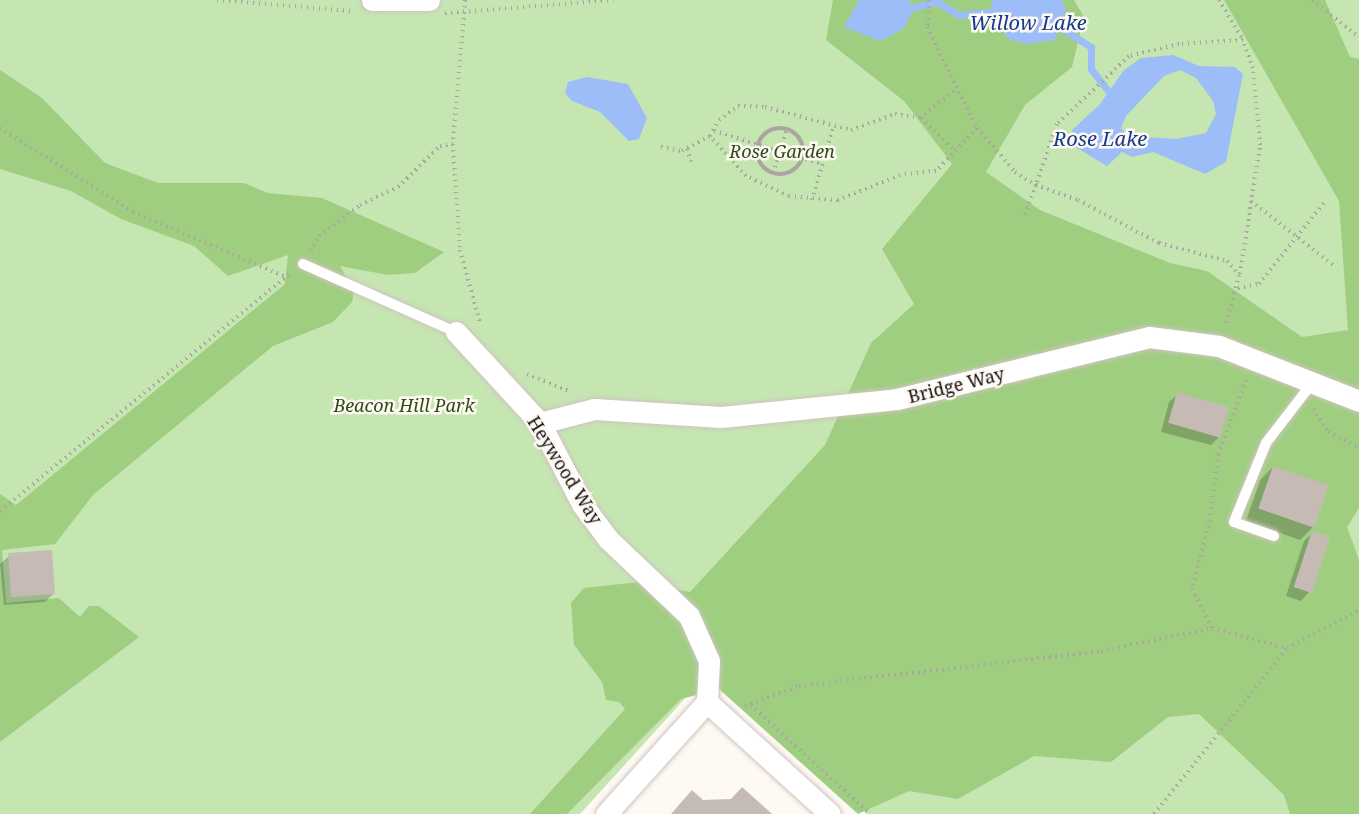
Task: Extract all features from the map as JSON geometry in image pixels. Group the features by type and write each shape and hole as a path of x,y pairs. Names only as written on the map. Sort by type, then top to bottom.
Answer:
{"street":[{"path":"372,0 429,0"},
{"name":"Heywood Way","path":"456,332 540,423 582,504 608,539 689,616 709,661 707,702"},
{"name":"Bridge Way","path":"540,423 594,409 721,417 823,409 969,383 1112,342 1149,337 1219,346 1359,401"},
{"path":"606,814 707,702 830,814"}],"lane":[{"path":"303,264 391,299 442,330 456,332"},
{"path":"1274,537 1234,522 1266,443 1314,382"}],"path":[{"path":"465,0 453,144 460,250 483,328"},
{"path":"929,0 926,15 956,89 977,128 1015,172 1036,185 1078,200 1159,243 1216,255 1239,274"},
{"path":"1219,0 1243,40 1253,68 1260,145 1238,288 1219,346"},
{"path":"1312,0 1359,37"},
{"path":"1024,217 1057,124 1129,56 1154,49 1243,40"},
{"path":"921,118 956,89"},
{"path":"661,147 687,149 710,136 729,111 753,105 833,128 864,128 895,114 921,118 953,149"},
{"path":"0,128 133,212 286,277"},
{"path":"812,200 833,128"},
{"path":"710,136 759,184 812,200 838,200 900,175 936,171 953,149 977,128"},
{"path":"773,173 787,129"},
{"path":"787,129 801,143 801,158 793,169 773,173 759,162 758,144 769,130 787,129"},
{"path":"714,131 822,164"},
{"path":"0,511 303,264 320,236 360,205 398,187 440,146 453,144"},
{"path":"687,149 691,161"},
{"path":"1238,288 1259,284 1326,200"},
{"path":"1251,201 1333,265"},
{"path":"519,369 582,396 594,409"},
{"path":"1154,814 1287,648 1359,610"},
{"path":"707,702 733,709 751,705 799,686 1101,651 1212,628"},
{"path":"751,705 870,814"}],"green space":[{"name":"Beacon Hill Park","path":"0,0 1359,0 1359,814 867,814 710,671 580,814 0,814"},
{"path":"833,0 1074,0 1084,17 1072,67 1025,105 986,172 1040,210 1170,263 1207,271 1302,337 1348,330 1339,201 1224,0 1325,0 1350,57 1359,59 1359,508 1347,527 1359,560 1359,814 1290,814 1284,795 1199,714 1168,717 1111,762 1034,756 958,799 909,791 858,814 719,689 681,699 567,814 530,814 625,709 619,702 606,700 602,682 574,645 571,603 584,588 639,582 690,592 825,445 871,343 914,304 882,249 952,164 904,101 826,40"},
{"path":"0,70 42,98 105,163 158,183 244,183 268,193 322,198 444,252 415,273 388,275 340,266 354,291 352,302 333,322 273,346 93,495 55,544 2,550 6,603 59,598 80,617 89,606 99,606 139,637 0,742 0,494 16,505 285,284 288,255 228,276 194,246 121,219 71,191 0,169"}],"water":[{"path":"859,0 910,0 912,14 903,29 880,41 844,27"},
{"name":"Willow Lake","path":"993,0 1062,0 1066,10 1055,40 1026,44 1010,40 989,16"},
{"name":"Rose Lake","path":"1173,55 1199,66 1235,67 1243,74 1226,162 1205,174 1153,152 1132,157 1122,152 1107,166 1075,147 1072,130 1100,104 1124,70 1141,58","holes":["1180,70 1196,78 1213,101 1216,114 1206,133 1176,139 1128,136 1121,128 1126,116 1164,76"]},
{"path":"587,77 628,84 647,118 639,139 629,141 600,112 572,101 565,93 568,82"}],"building":[{"path":"1177,392 1229,407 1220,438 1168,423"},
{"path":"1273,466 1329,485 1314,528 1258,509"},
{"path":"1312,531 1330,537 1312,593 1294,587"},
{"path":"52,550 55,594 11,597 8,553"},
{"path":"742,787 772,814 671,814 692,790 703,800 731,799"}],"waterway":[{"path":"911,8 938,2 958,15 990,12"},
{"path":"1059,27 1091,47 1091,69 1109,92"}],"park label":[{"name":"Rose Garden","path":"782,151"}]}
